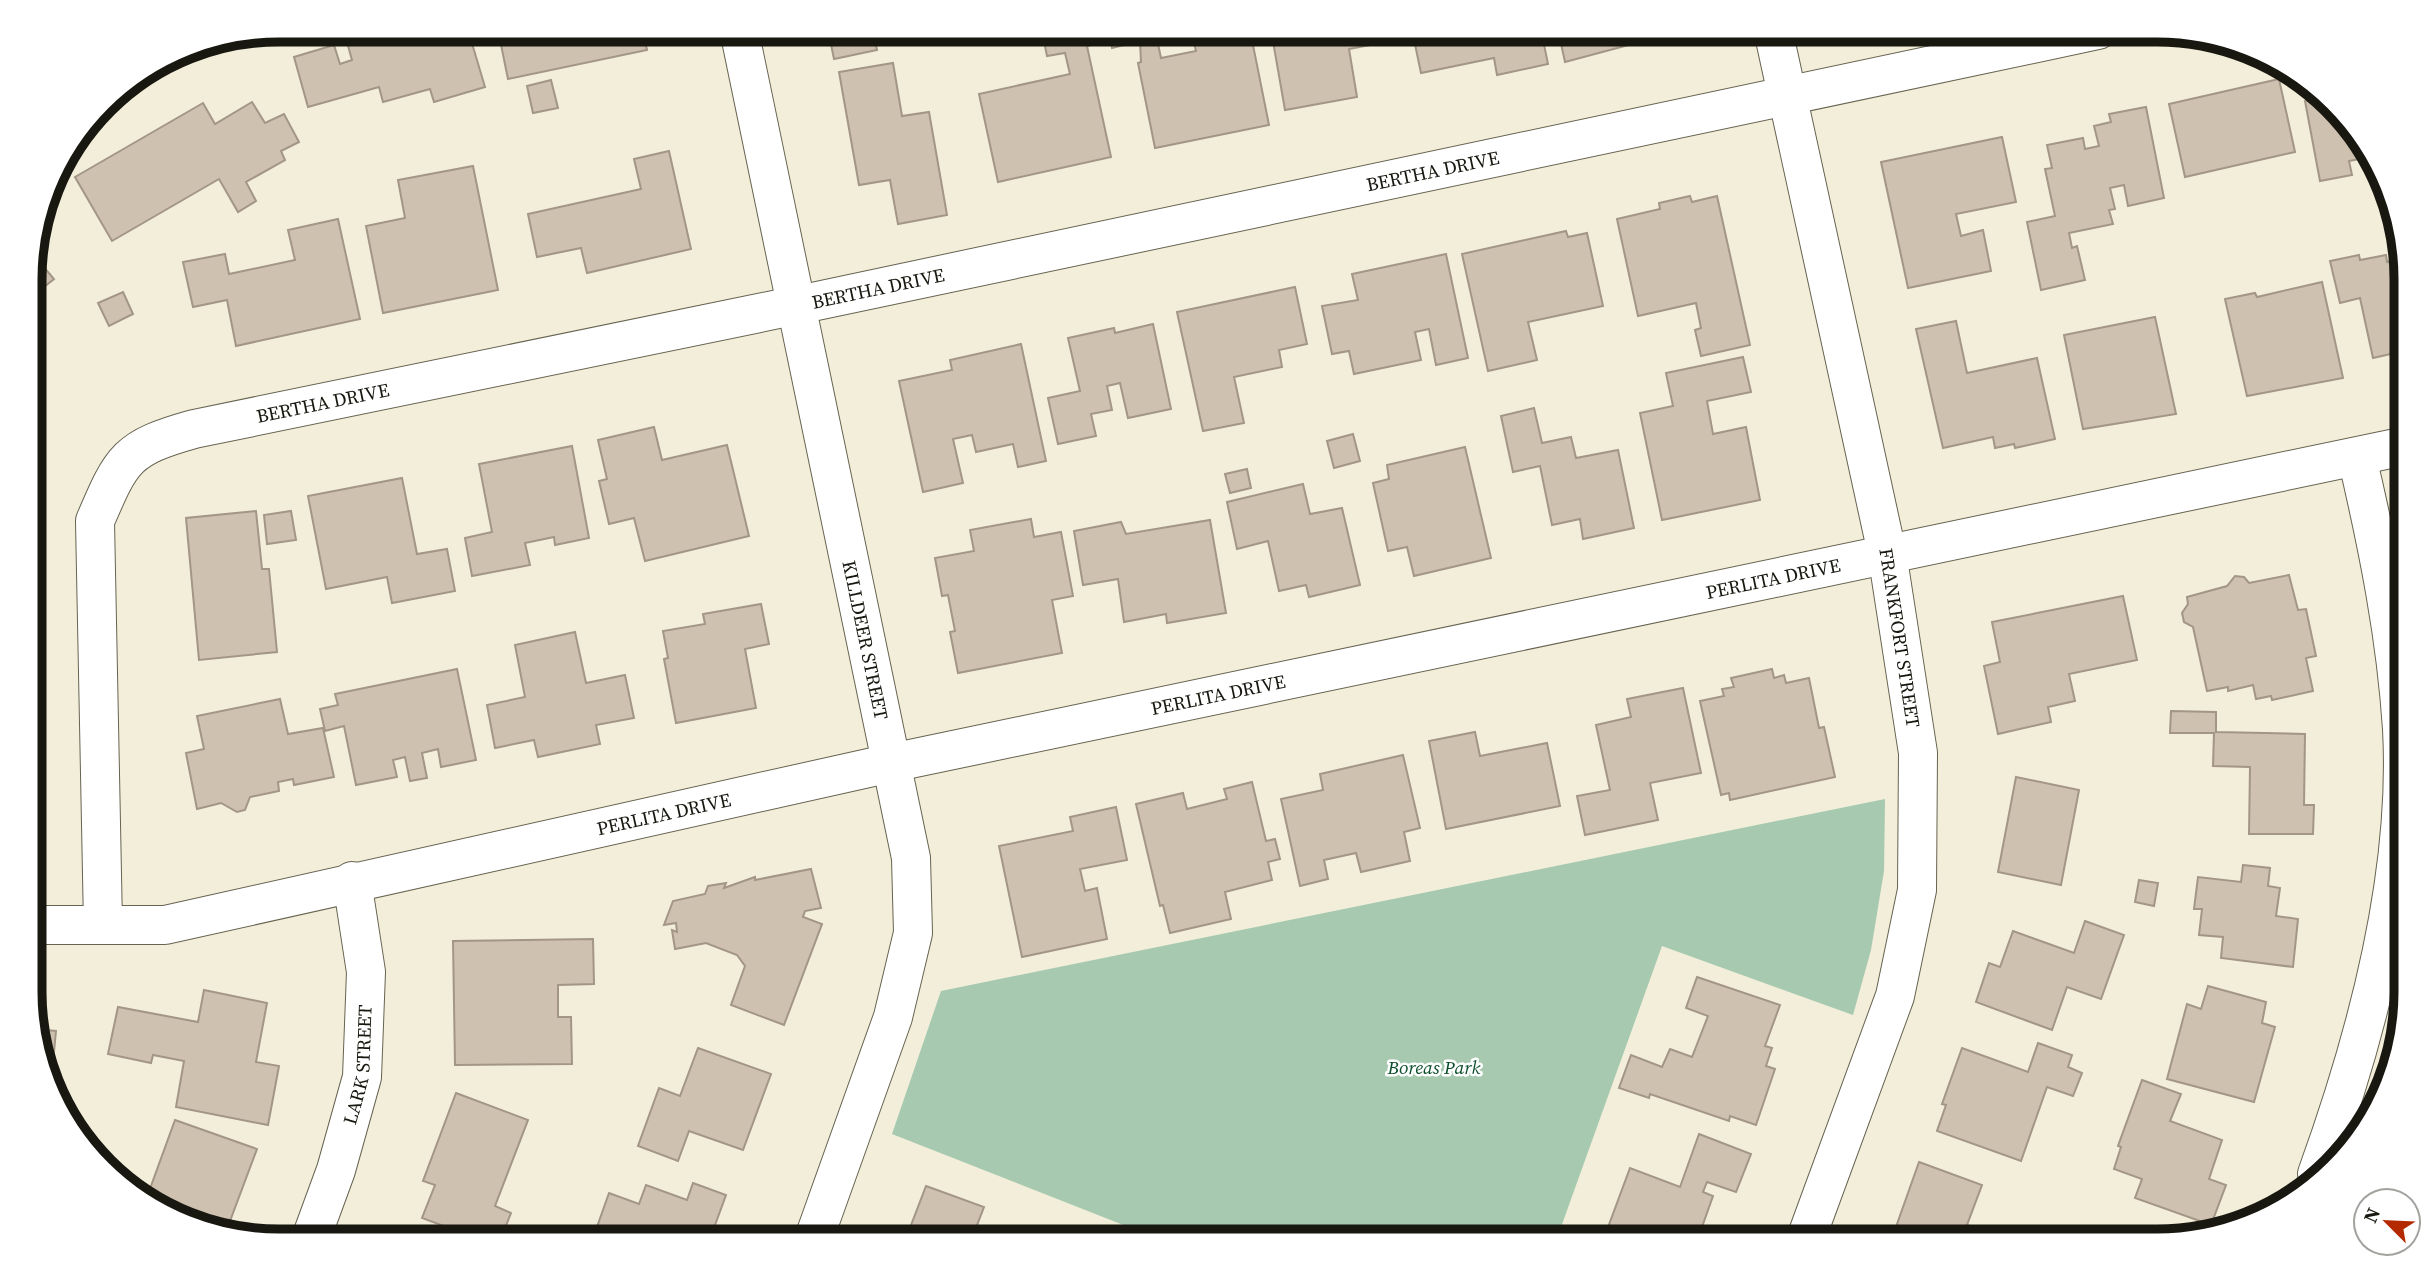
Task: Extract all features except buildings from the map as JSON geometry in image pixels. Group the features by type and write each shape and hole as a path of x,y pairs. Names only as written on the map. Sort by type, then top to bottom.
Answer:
{"street":[{"name":"KILLDEER STREET","path":"742,42 911,858 913,933 893,1017 817,1229"},
{"name":"FRANKFORT STREET","path":"1775,42 1887,553 1918,753 1917,890 1895,996 1810,1228"},
{"name":"BERTHA DRIVE","path":"103,925 93,564 95,521 122,465 141,447 194,429 798,305 2040,42"},
{"name":"PERLITA DRIVE","path":"42,925 165,925 352,881 891,763 2394,449"},
{"path":"2357,457 2381,563 2394,644"},
{"path":"2322,1161 2344,1102 2368,1014 2386,925 2394,858"},
{"name":"LARK STREET","path":"315,1229 337,1170 362,1077 366,972 352,881"}],"green space":[{"name":"Boreas Park","path":"1885,799 1884,871 1871,950 1853,1015 1662,946 1561,1228 1132,1229 892,1134 941,991"}]}
